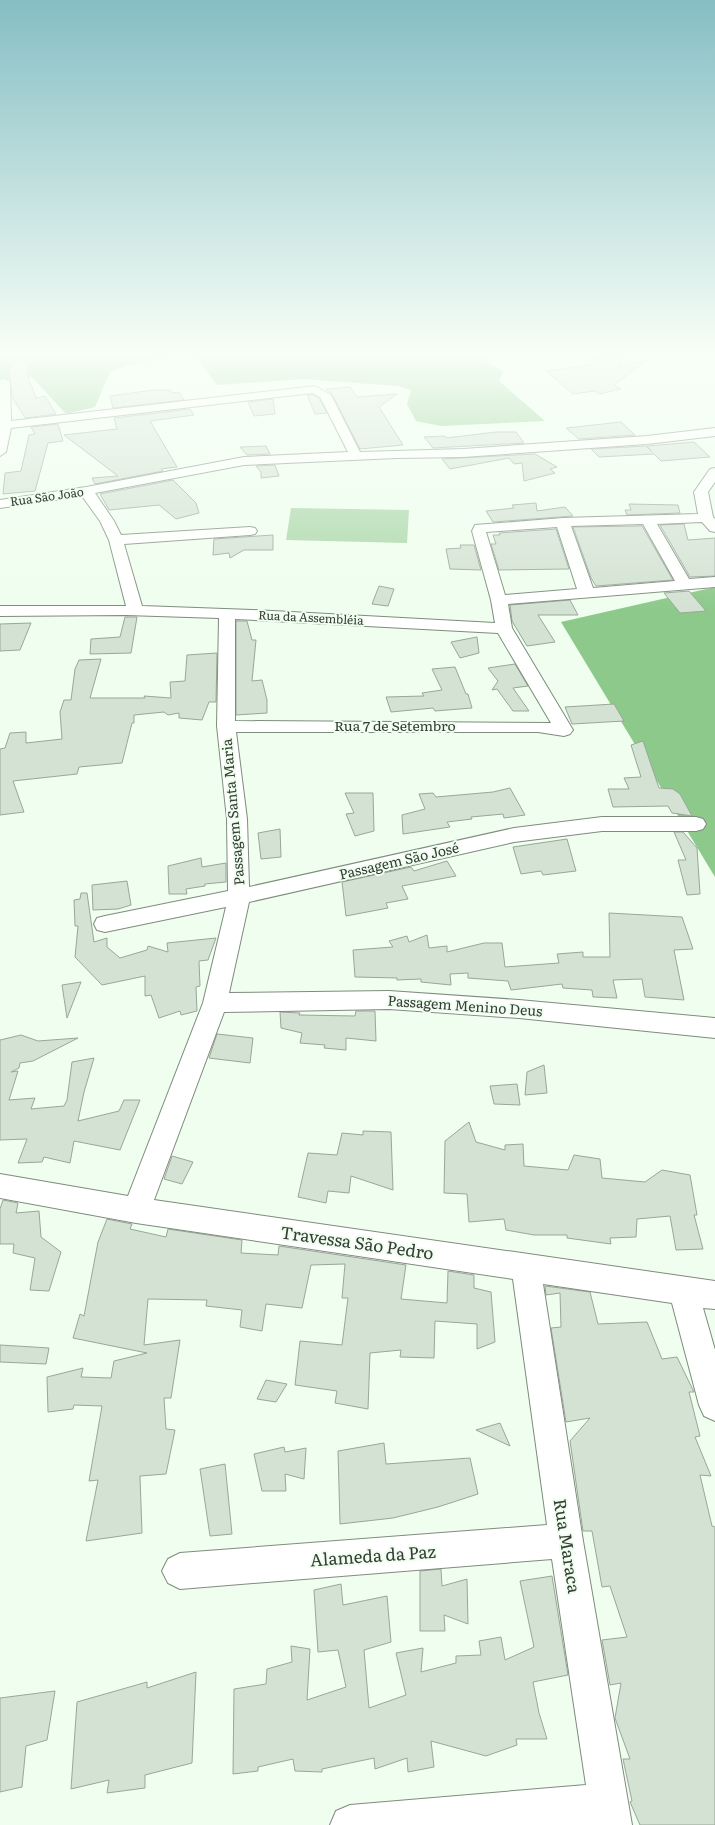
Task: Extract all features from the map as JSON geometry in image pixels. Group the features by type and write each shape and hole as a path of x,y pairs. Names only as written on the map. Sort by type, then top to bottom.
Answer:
{"street":[{"path":"0,452 2,439"},
{"path":"347,439 356,456"},
{"name":"Rua São João","path":"0,504 86,491 244,461 462,453 654,439"},
{"path":"710,523 703,509 715,472"},
{"path":"86,491 107,522 116,540 135,611"},
{"path":"504,628 499,600 479,531 480,528 563,522 647,519 710,523"},
{"path":"647,519 685,585"},
{"path":"563,522 587,594"},
{"path":"116,540 250,531"},
{"path":"499,600 587,594 715,582"},
{"name":"Rua da Assembléia","path":"0,611 135,611 227,614 504,628"},
{"name":"Passagem Santa Maria","path":"136,1210 215,1003 240,897 237,819 226,726 227,614"},
{"name":"Rua 7 de Setembro","path":"226,726 538,727 564,730 504,628"},
{"name":"Passagem São José","path":"105,924 240,897 514,835 602,824 696,824"},
{"name":"Passagem Menino Deus","path":"215,1003 389,1000 519,1009 715,1028"},
{"name":"Travessa São Pedro","path":"0,1186 136,1210 715,1294"},
{"name":"Rua Maraca","path":"526,1266 566,1541 610,1814"},
{"path":"683,1290 715,1406"},
{"name":"Alameda da Paz","path":"180,1571 566,1541"},
{"path":"350,1825 610,1814"}],"green space":[{"path":"291,508 409,510 407,543 286,540"},
{"path":"715,587 715,877 561,622"}],"building":[{"path":"28,439 62,439 63,441 48,443 35,491 3,494 5,473 21,471"},
{"path":"69,439 161,439 177,467 161,469 163,471 95,484 92,478 118,476"},
{"path":"355,439 399,439 403,445 360,449"},
{"path":"426,439 521,439 524,443 433,448"},
{"path":"694,442 710,457 661,461 654,454 599,457 591,449 646,446 652,452 647,446"},
{"path":"266,446 270,454 247,455 240,447"},
{"path":"535,454 557,467 550,469 555,473 524,481 522,463 514,464 509,458 450,469 442,459"},
{"path":"275,465 279,476 261,478 261,472 256,466"},
{"path":"173,480 196,503 199,513 176,519 159,505 109,510 100,494"},
{"path":"536,503 537,511 565,507 573,516 493,522 486,511 514,508 512,505"},
{"path":"629,504 678,505 680,513 627,515 625,510 631,510"},
{"path":"684,524 688,540 715,538 715,576 690,577 660,525"},
{"path":"642,526 673,580 596,586 591,578 573,527"},
{"path":"556,529 569,569 499,570 491,544 496,544 493,535 500,535 499,533"},
{"path":"273,535 273,550 244,550 230,558 229,553 213,555 214,539"},
{"path":"460,545 474,545 481,570 450,569 446,549 461,548"},
{"path":"379,586 394,589 388,606 372,604"},
{"path":"689,591 706,611 680,613 664,593"},
{"path":"570,600 578,615 538,615 555,642 527,646 512,621 510,605"},
{"path":"125,617 137,617 131,653 90,654 91,639 120,637"},
{"path":"236,621 247,621 252,640 256,640 252,681 262,680 267,700 267,713 236,715"},
{"path":"31,623 20,650 0,651 0,624"},
{"path":"477,637 479,653 460,658 451,642"},
{"path":"217,653 216,702 209,702 202,720 179,718 179,713 168,715 164,712 134,715 134,723 132,723 122,763 79,767 77,774 13,781 24,812 0,815 0,749 5,748 10,733 26,732 26,743 62,739 60,712 64,700 71,700 75,669 79,660 101,659 90,698 145,698 144,696 171,698 170,682 185,681 187,655"},
{"path":"515,664 528,686 513,688 529,711 513,711 497,689 492,690 498,681 488,668"},
{"path":"455,667 466,694 468,694 472,708 435,711 433,708 391,712 386,697 424,696 422,693 442,690 432,669"},
{"path":"614,704 624,721 572,724 565,707"},
{"path":"643,741 659,788 673,789 680,794 692,816 672,813 668,806 613,807 608,789 629,789 624,778 641,777 631,745"},
{"path":"510,788 525,815 504,818 503,814 471,817 472,819 447,822 450,827 403,834 402,815 425,809 419,794 433,793 436,797 493,792"},
{"path":"345,793 373,793 374,831 355,836 346,814 354,813"},
{"path":"280,829 281,857 261,859 258,833"},
{"path":"674,832 683,832 697,848 700,894 687,895 678,860 686,860"},
{"path":"567,839 576,871 543,875 541,871 521,874 513,847"},
{"path":"201,858 202,867 226,863 226,882 205,884 205,886 186,889 187,894 169,894 168,866"},
{"path":"447,861 456,876 402,886 408,899 386,903 388,908 346,916 342,882 411,867 414,871"},
{"path":"127,881 131,905 118,909 93,910 92,885"},
{"path":"81,893 87,893 94,942 107,938 107,947 120,958 147,950 148,946 168,952 167,943 216,938 208,960 199,961 200,986 196,987 197,1011 181,1015 180,1011 159,1018 151,995 145,996 145,976 102,985 75,957 78,926 75,926 74,900 80,899"},
{"path":"609,913 682,917 693,949 674,950 684,1000 645,997 642,979 613,980 617,998 593,997 592,990 563,988 562,984 511,990 508,981 468,978 468,973 450,974 451,985 421,982 421,979 397,980 397,978 355,977 353,950 393,947 389,941 407,936 409,942 427,935 429,948 447,946 447,952 484,943 502,943 505,967 559,963 557,954 583,952 583,957 610,957"},
{"path":"81,982 67,1018 62,985"},
{"path":"356,1011 375,1011 376,1041 346,1038 346,1050 324,1048 325,1045 300,1043 302,1033 281,1028 280,1012 300,1013 299,1015 355,1016"},
{"path":"217,1034 253,1038 250,1063 209,1058"},
{"path":"21,1035 38,1041 78,1038 33,1061 20,1063 19,1068 11,1072 18,1071 9,1100 35,1098 31,1109 64,1106 67,1100 72,1062 94,1058 84,1092 78,1121 119,1111 124,1100 140,1100 120,1150 74,1141 70,1163 44,1157 42,1162 18,1163 27,1139 0,1140 0,1040"},
{"path":"544,1065 547,1093 525,1095 527,1072"},
{"path":"517,1084 520,1105 494,1104 490,1086"},
{"path":"469,1122 476,1142 505,1150 505,1145 523,1144 524,1166 568,1170 574,1155 600,1159 602,1178 645,1182 662,1170 690,1175 697,1215 694,1215 703,1249 676,1250 670,1216 637,1219 636,1237 610,1238 611,1244 567,1238 567,1235 534,1235 506,1230 504,1219 469,1222 467,1194 444,1193 445,1141"},
{"path":"363,1131 391,1132 393,1190 351,1176 349,1193 328,1191 326,1203 298,1197 308,1153 337,1155 342,1133 363,1135"},
{"path":"172,1156 193,1162 182,1184 164,1179"},
{"path":"3,1200 18,1203 16,1213 39,1211 41,1237 61,1252 49,1291 30,1290 35,1258 13,1253 14,1244 0,1244 0,1209"},
{"path":"107,1219 132,1224 130,1229 166,1237 168,1229 242,1240 241,1253 278,1255 279,1246 406,1265 401,1299 447,1303 448,1271 474,1275 474,1288 491,1292 495,1342 477,1349 477,1324 435,1321 434,1358 400,1357 401,1350 370,1353 368,1409 335,1403 337,1391 295,1385 300,1341 342,1345 348,1298 342,1298 345,1264 311,1265 302,1308 266,1304 262,1331 240,1327 242,1310 206,1306 207,1300 148,1299 144,1345 180,1340 171,1398 164,1398 166,1429 175,1430 166,1474 140,1476 142,1533 86,1541 98,1480 89,1481 102,1406 74,1405 73,1409 48,1412 47,1377 83,1368 81,1377 111,1378 114,1361 147,1353 73,1338 80,1314 84,1316 98,1242"},
{"path":"545,1286 590,1292 598,1324 647,1322 662,1359 677,1357 694,1392 689,1392 700,1436 695,1437 711,1476 700,1475 712,1526 715,1527 715,1825 640,1825 630,1802 632,1801 623,1759 630,1759 615,1718 621,1683 610,1685 602,1640 627,1637 610,1586 602,1587 592,1531 583,1531 570,1441 590,1418 566,1422 551,1328 561,1327 560,1293 546,1295"},
{"path":"0,1345 49,1348 46,1364 0,1362"},
{"path":"266,1380 287,1384 276,1402 257,1399"},
{"path":"500,1423 510,1446 476,1430"},
{"path":"384,1443 386,1464 470,1458 478,1494 438,1507 393,1518 340,1524 338,1451"},
{"path":"284,1447 285,1452 306,1448 304,1479 285,1474 286,1491 262,1491 254,1454"},
{"path":"225,1464 232,1534 210,1536 200,1469"},
{"path":"441,1569 442,1586 467,1579 468,1624 444,1615 445,1631 420,1631 420,1571"},
{"path":"552,1576 568,1675 533,1682 539,1713 547,1739 516,1739 517,1745 486,1756 431,1741 434,1767 408,1772 407,1758 375,1769 374,1758 322,1769 322,1772 295,1771 293,1759 258,1767 258,1771 233,1774 234,1689 266,1684 267,1669 292,1662 291,1646 310,1649 307,1700 346,1687 338,1650 318,1652 314,1590 341,1584 343,1605 387,1596 391,1642 364,1650 369,1708 406,1695 396,1653 423,1648 421,1672 456,1663 456,1656 481,1655 479,1641 501,1637 505,1660 534,1647 520,1581"},
{"path":"196,1672 192,1763 145,1775 145,1788 107,1793 109,1780 71,1789 77,1702 147,1682 147,1688"},
{"path":"55,1691 47,1740 26,1746 22,1787 0,1792 0,1698"}]}
